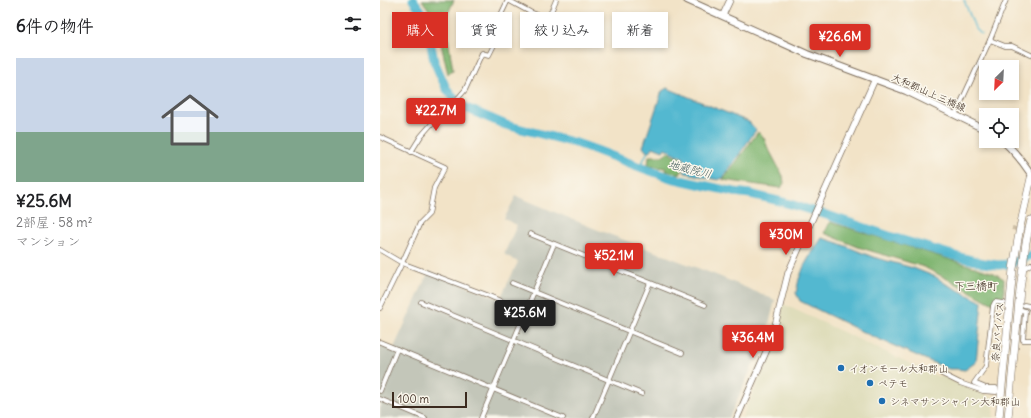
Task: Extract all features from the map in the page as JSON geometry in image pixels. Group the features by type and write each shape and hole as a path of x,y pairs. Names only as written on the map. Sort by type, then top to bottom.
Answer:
{"highway":[{"name":"奈良バイパス","path":"999,418 1013,269 1020,227 1031,178"},
{"name":"奈良バイパス","path":"1008,418 1021,307 1022,268 1031,220"}],"main road":[{"name":"大和郡山上三橋線","path":"687,0 807,54 906,91 979,127"},
{"path":"1011,148 1022,160 1031,174"}],"street":[{"path":"411,152 421,136 465,90 482,53 490,56 496,41 497,23 508,0 530,12 548,19 556,0"},
{"path":"723,15 730,0"},
{"path":"955,115 990,40 1006,0"},
{"path":"990,40 1005,46 1012,46 1031,55"},
{"path":"736,418 772,338 788,273 875,79"},
{"path":"380,136 445,168 434,188 429,214 420,223 380,308"},
{"path":"530,234 704,305"},
{"path":"481,418 554,244"},
{"path":"380,250 402,263 487,295 525,312"},
{"path":"1022,268 1031,264"},
{"path":"512,283 682,353"},
{"path":"593,418 650,283"},
{"path":"421,302 642,394"},
{"path":"942,374 960,383 983,391 996,392 996,388 986,388 974,383 986,366 993,306 995,302 1004,303"},
{"path":"1021,307 1029,306 1031,309"},
{"path":"1021,307 1025,310 1023,340 1031,340"},
{"path":"380,342 563,418"},
{"path":"380,391 397,349"},
{"path":"380,399 425,418"}],"shaded area":[{"path":"516,196 598,230 716,275 775,300 766,336 729,418 380,418 380,345 393,350 429,271 500,299 518,262 504,254 517,225 504,219"},
{"name":"イオンモール大和郡山","path":"783,304 939,377 941,376 995,398 993,418 742,418 776,340"}],"green space":[{"path":"422,0 454,0 448,13 448,12 430,12"},
{"path":"448,39 453,70 448,74 442,48 448,48"},
{"path":"758,132 764,138 783,176 784,183 781,188 723,180"},
{"path":"668,152 682,159 685,167 680,174 666,171 665,168 648,166 649,156 662,156"},
{"path":"830,222 994,273 1004,279 1004,299 993,304 924,267 858,247 824,233"}],"water":[{"path":"667,88 749,122 756,130 723,178 718,180 686,173 684,172 688,166 684,158 665,148 663,151 653,147 650,152 647,152 643,147 662,91"},
{"path":"822,238 873,257 913,268 936,277 946,284 982,302 976,362 965,370 949,369 867,334 800,301 796,293 799,279 804,266"}],"waterway":[{"name":"地蔵院川","path":"413,0 426,20 434,61 446,88 458,103 466,108 506,125 576,143 671,178 783,202 892,237 984,263 998,265 1009,264 1031,255"},
{"path":"964,0 975,28 981,34"},
{"path":"640,167 647,153"}],"tunnel":[{"path":"1012,228 1029,232"}],"place":[{"name":"イオンモール大和郡山","path":"841,368"},
{"name":"ペテモ","path":"870,383"},
{"name":"シネマサンシャイン大和郡山","path":"882,401"}],"district":[{"name":"下三橋町","path":"976,286"}]}
